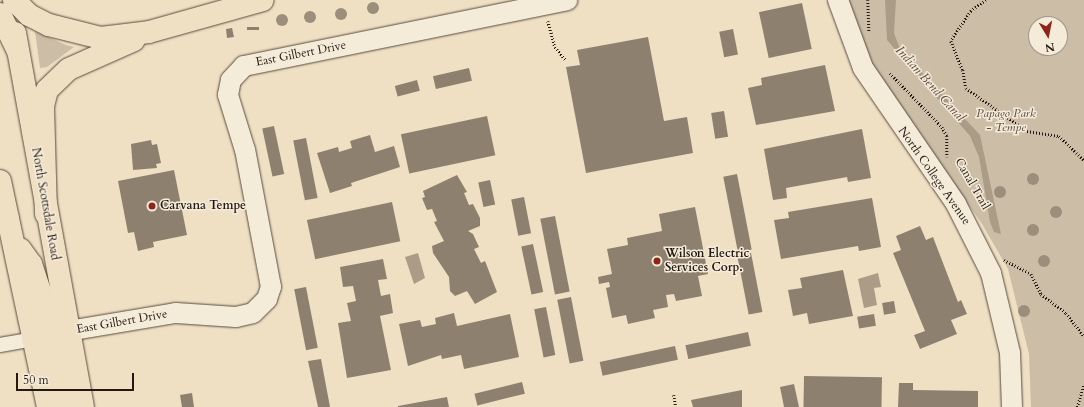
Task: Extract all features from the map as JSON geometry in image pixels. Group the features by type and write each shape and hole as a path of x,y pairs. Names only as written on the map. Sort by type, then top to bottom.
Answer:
{"main road":[{"name":"North Scottsdale Road","path":"9,0 46,214 83,407"},
{"path":"14,0 29,15 73,33 101,38 149,32 263,0"},
{"path":"0,14 18,51"},
{"path":"46,214 44,106 47,90 68,69 149,32"},
{"path":"0,181 48,407"},
{"path":"0,193 9,228 31,264 52,328 61,333 68,331"},
{"path":"33,338 44,338 53,348 67,407"}],"street":[{"name":"East Gilbert Drive","path":"68,331 176,313 236,317 254,313 267,299 270,287 245,150 228,95 230,80 244,66 567,0"},
{"name":"North College Avenue","path":"838,0 863,68 956,204 990,273 1010,353 1012,407"},
{"path":"0,345 33,338"}],"path":[{"path":"868,0 871,38"},
{"path":"986,0 971,11 951,42 963,70 966,88 1027,131 1058,136 1084,160"},
{"path":"548,20 555,47 566,60"},
{"name":"Canal Trail","path":"885,66 942,127 947,136 948,164"},
{"path":"1000,257 1031,274 1041,294 1066,313 1084,336"},
{"path":"1077,407 1084,384"},
{"path":"674,395 676,407"}],"green space":[{"name":"Papago Park - Tempe","path":"847,0 1084,0 1084,407 1031,407 1029,354 1008,269 982,224 874,68"},
{"path":"35,31 74,47 47,67 40,68"}],"water":[{"name":"Indian Bend Canal","path":"885,0 896,0 894,33 900,49 980,135 1001,234 994,232 990,222 979,157 970,136 887,40"},
{"path":"418,253 425,278 414,284 405,257"},
{"path":"878,273 881,287 874,288 877,305 864,308 858,279"}],"building":[{"path":"802,3 812,49 769,58 759,12"},
{"path":"247,27 259,27 259,30 247,30"},
{"path":"232,28 234,37 227,38 226,29"},
{"path":"733,29 738,55 724,57 719,32"},
{"path":"648,37 664,121 687,117 693,153 586,173 566,67 580,65 577,50"},
{"path":"825,65 835,111 756,125 748,88 762,85 761,78"},
{"path":"469,68 472,81 436,89 433,76"},
{"path":"417,80 420,91 398,97 395,86"},
{"path":"724,111 728,137 715,139 711,113"},
{"path":"487,116 495,155 409,173 401,134"},
{"path":"274,126 284,174 272,176 262,128"},
{"path":"862,129 871,178 848,182 847,177 786,188 787,198 773,200 764,149"},
{"path":"370,135 375,152 394,146 400,167 351,183 352,186 330,193 317,153 338,147 339,152 352,148 350,141"},
{"path":"306,138 318,198 305,200 293,140"},
{"path":"151,140 152,145 157,144 161,163 156,164 157,168 133,170 131,144"},
{"name":"Carvana Tempe","path":"174,170 187,235 153,242 154,247 138,251 134,232 128,233 118,181"},
{"path":"737,174 752,250 738,252 723,177"},
{"path":"457,175 467,192 464,193 469,205 473,204 480,218 480,226 468,231 473,234 479,247 474,249 481,263 485,261 497,292 475,304 467,291 455,296 450,291 449,277 433,253 432,246 444,241 434,222 437,221 432,209 427,210 422,198 425,197 423,191"},
{"path":"490,180 495,204 483,207 478,182"},
{"path":"524,197 531,233 518,236 511,199"},
{"path":"872,198 881,247 859,251 858,246 781,259 774,220 789,218 788,212"},
{"path":"392,202 400,241 315,259 307,220"},
{"name":"Wilson Electric Services Corp.","path":"695,207 708,274 698,276 702,296 676,301 674,294 666,295 668,307 653,310 655,318 628,324 626,315 612,318 606,288 610,287 609,282 599,284 598,277 612,274 607,249 628,245 627,238 662,231 659,214"},
{"path":"555,216 570,292 555,294 540,219"},
{"path":"920,226 926,240 933,237 958,302 961,300 967,314 951,320 957,334 920,349 914,335 925,331 893,253 901,250 896,236"},
{"path":"533,244 543,292 531,294 521,246"},
{"path":"751,253 762,312 749,315 737,256"},
{"path":"383,259 387,279 378,280 381,296 390,294 393,313 380,316 391,370 347,378 338,323 351,321 347,303 356,301 353,286 343,287 340,267"},
{"path":"843,270 853,316 809,324 807,313 793,316 788,290 802,288 800,278"},
{"path":"306,287 318,348 306,350 294,289"},
{"path":"571,297 583,361 570,363 557,300"},
{"path":"894,301 896,313 884,315 882,303"},
{"path":"546,307 555,355 544,357 534,309"},
{"path":"454,313 457,326 510,314 519,357 464,369 461,355 442,359 441,355 408,366 399,324 420,320 422,327 436,324 435,318"},
{"path":"874,314 876,326 859,329 857,317"},
{"path":"748,332 751,346 688,359 685,345"},
{"path":"675,346 678,360 603,376 600,362"},
{"path":"321,359 330,407 318,407 308,361"},
{"path":"804,376 882,377 881,407 803,407"},
{"path":"522,382 525,394 477,405 474,394"},
{"path":"899,383 913,383 913,390 978,391 978,407 898,407"},
{"path":"794,384 799,407 784,407 780,387"},
{"path":"742,390 742,407 693,407 691,400"},
{"path":"192,393 194,407 182,407 180,395"},
{"path":"447,397 449,407 398,407 398,406"}],"place":[{"name":"Carvana Tempe","path":"152,206"},
{"name":"Wilson Electric Services Corp.","path":"657,261"}]}
